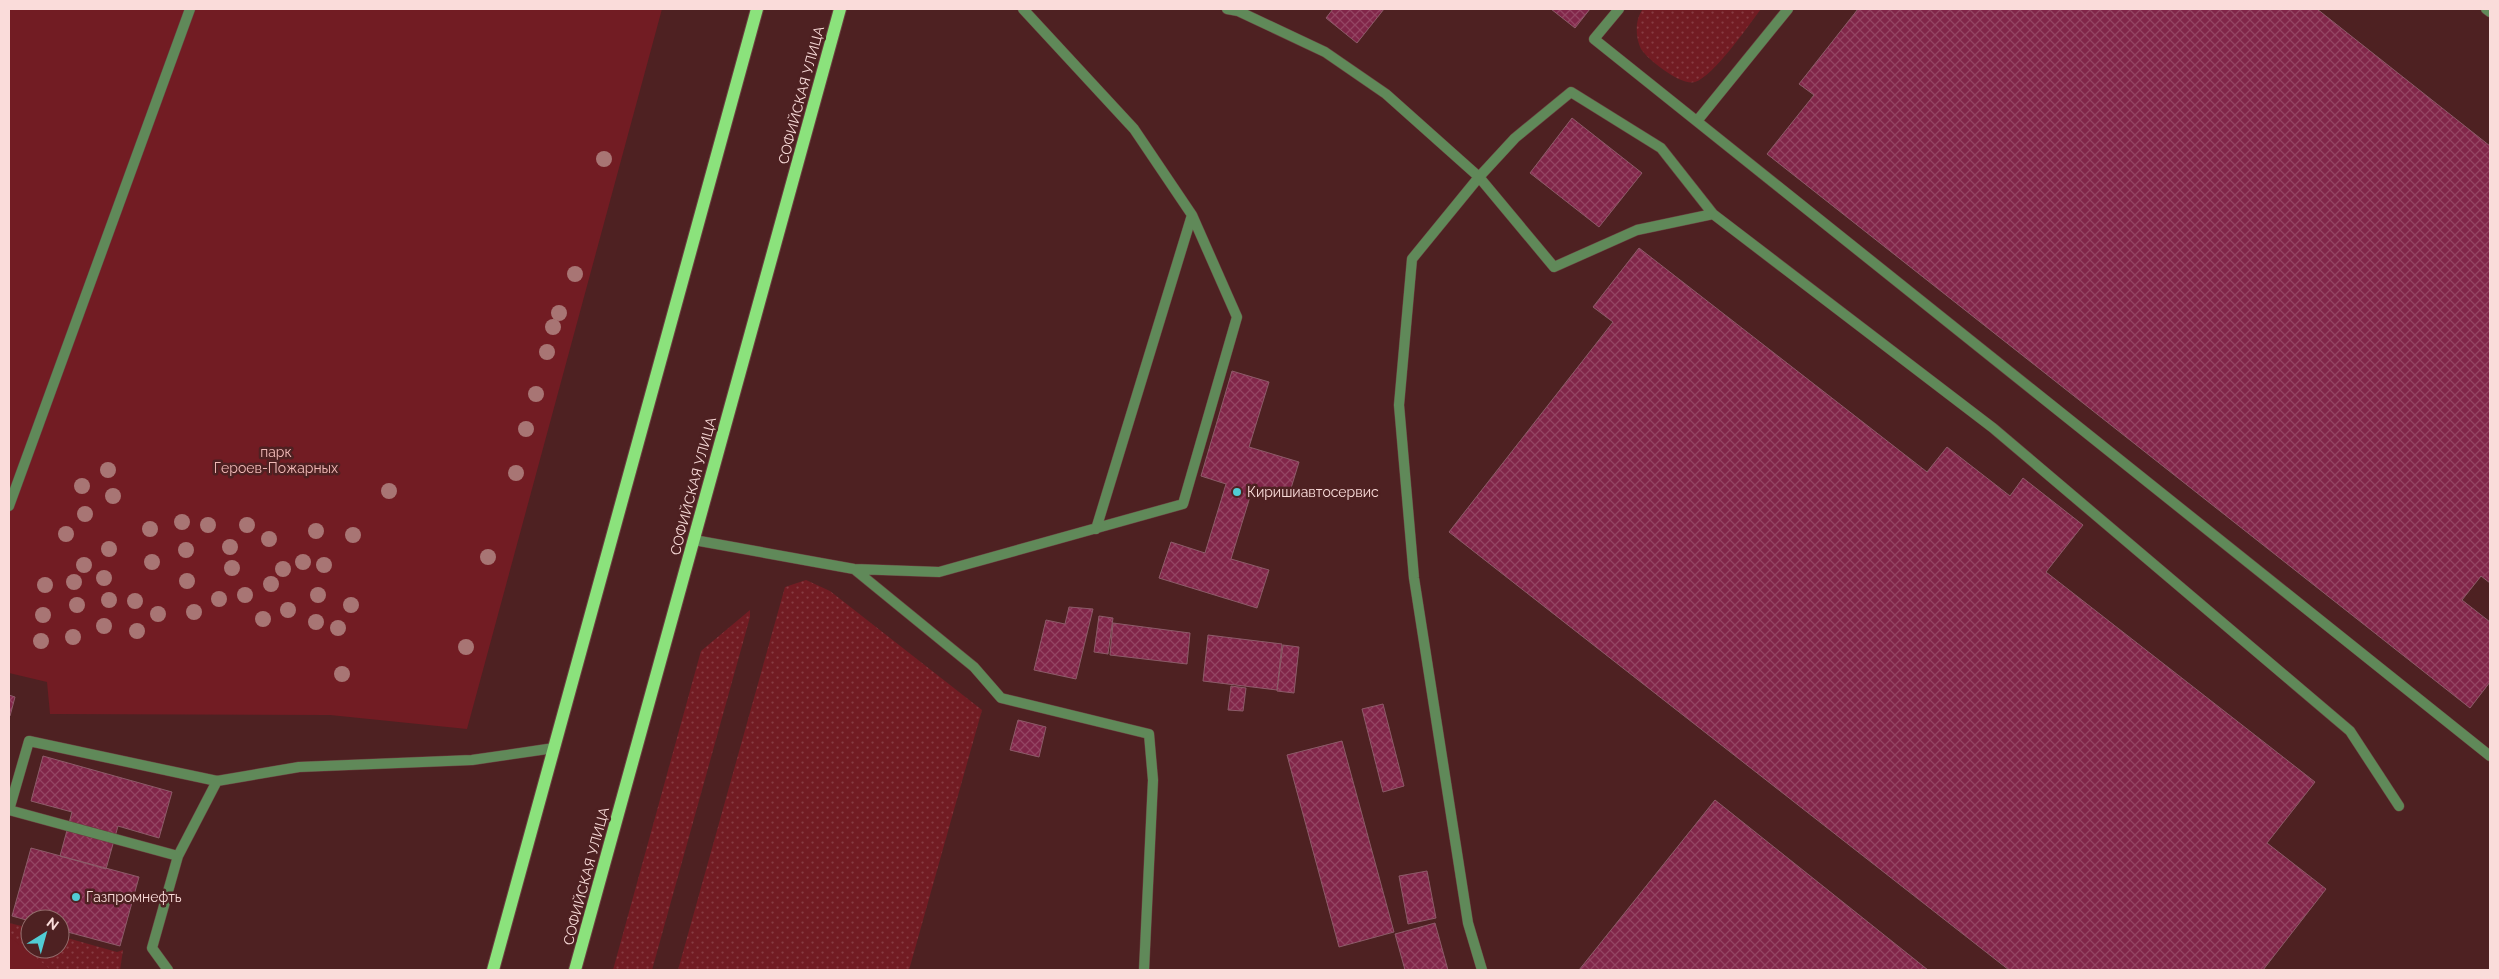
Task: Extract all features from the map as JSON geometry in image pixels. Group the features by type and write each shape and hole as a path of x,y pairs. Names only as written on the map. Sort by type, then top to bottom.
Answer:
{"main road":[{"path":"493,970 757,9"},
{"name":"СОФИЙСКАЯ УЛИЦА","path":"575,970 840,9"}],"lane":[{"path":"9,506 190,9"},
{"path":"694,540 854,568 939,572 1183,504 1237,317 1192,215 1134,129 1023,9"},
{"path":"1227,9 1238,11 1325,52 1386,94 1479,177 1554,267 1637,230 1712,214"},
{"path":"1619,9 1594,39 2490,756"},
{"path":"1697,122 1788,9"},
{"path":"2486,9 2490,12"},
{"path":"1482,970 1468,923 1414,578 1399,405 1412,259 1479,177 1515,138 1571,92 1661,148 1712,214 1993,428 2350,731 2399,806"},
{"path":"1096,529 1192,215"},
{"path":"854,568 974,668 1001,698 1149,734 1153,780 1144,970"},
{"path":"178,856 9,810 28,741 217,781 299,767 472,760 554,748"},
{"path":"168,970 152,948 178,856 217,781"}],"green space":[{"name":"парк Героев-Пожарных","path":"9,9 662,9 467,729 330,715 50,714 47,682 9,673"},
{"path":"1643,9 1761,9 1721,61 1703,78 1695,82 1689,82 1665,71 1641,49 1637,28 1638,18"},
{"path":"806,580 830,591 982,710 909,970 678,970 785,587"},
{"path":"750,610 750,617 652,970 613,970 701,651"},
{"path":"9,923 20,926 20,959 70,959 70,939 117,952 123,950 120,970 9,970"},
{"path":"9,936 20,945 20,959 37,959 51,970 9,970"}],"building":[{"path":"1333,9 1384,9 1357,43 1326,18"},
{"path":"1551,9 1590,9 1575,28"},
{"path":"1858,9 2317,9 2490,146 2490,583 2481,576 2462,600 2490,622 2490,682 2470,708 1767,154 1814,95 1799,84"},
{"path":"1572,118 1642,173 1599,227 1530,173"},
{"path":"1639,248 1927,472 1947,447 2010,496 2023,478 2083,525 2046,572 2315,782 2267,843 2326,889 2263,970 2009,970 1449,532 1613,322 1593,307"},
{"name":"Киришиавтосервис","path":"1232,371 1269,382 1249,447 1299,462 1288,498 1253,487 1231,559 1269,570 1257,608 1159,578 1171,542 1205,553 1226,484 1201,476"},
{"path":"1069,607 1093,609 1076,679 1034,670 1046,620 1065,624"},
{"path":"1099,616 1113,618 1108,654 1094,652"},
{"path":"1113,623 1190,633 1187,664 1110,655"},
{"path":"1208,635 1282,644 1277,690 1203,681"},
{"path":"1283,645 1299,647 1294,693 1277,691"},
{"path":"1231,686 1246,688 1243,711 1228,710"},
{"path":"9,695 15,697 10,716 9,716"},
{"path":"1383,704 1404,786 1383,792 1362,709"},
{"path":"1018,720 1046,727 1039,757 1010,750"},
{"path":"1342,741 1394,932 1339,947 1287,755"},
{"path":"43,756 172,792 159,838 118,826 106,869 60,856 72,812 31,801"},
{"path":"1715,800 1928,970 1579,970"},
{"name":"Газпромнефть","path":"31,848 139,877 120,946 70,933 70,909 20,909 20,918 12,916"},
{"path":"1427,871 1436,918 1408,924 1399,876"},
{"path":"1435,923 1448,970 1405,970 1395,934"}],"place":[{"name":"Киришиавтосервис","path":"1237,492"},
{"name":"Газпромнефть","path":"76,897"}]}
